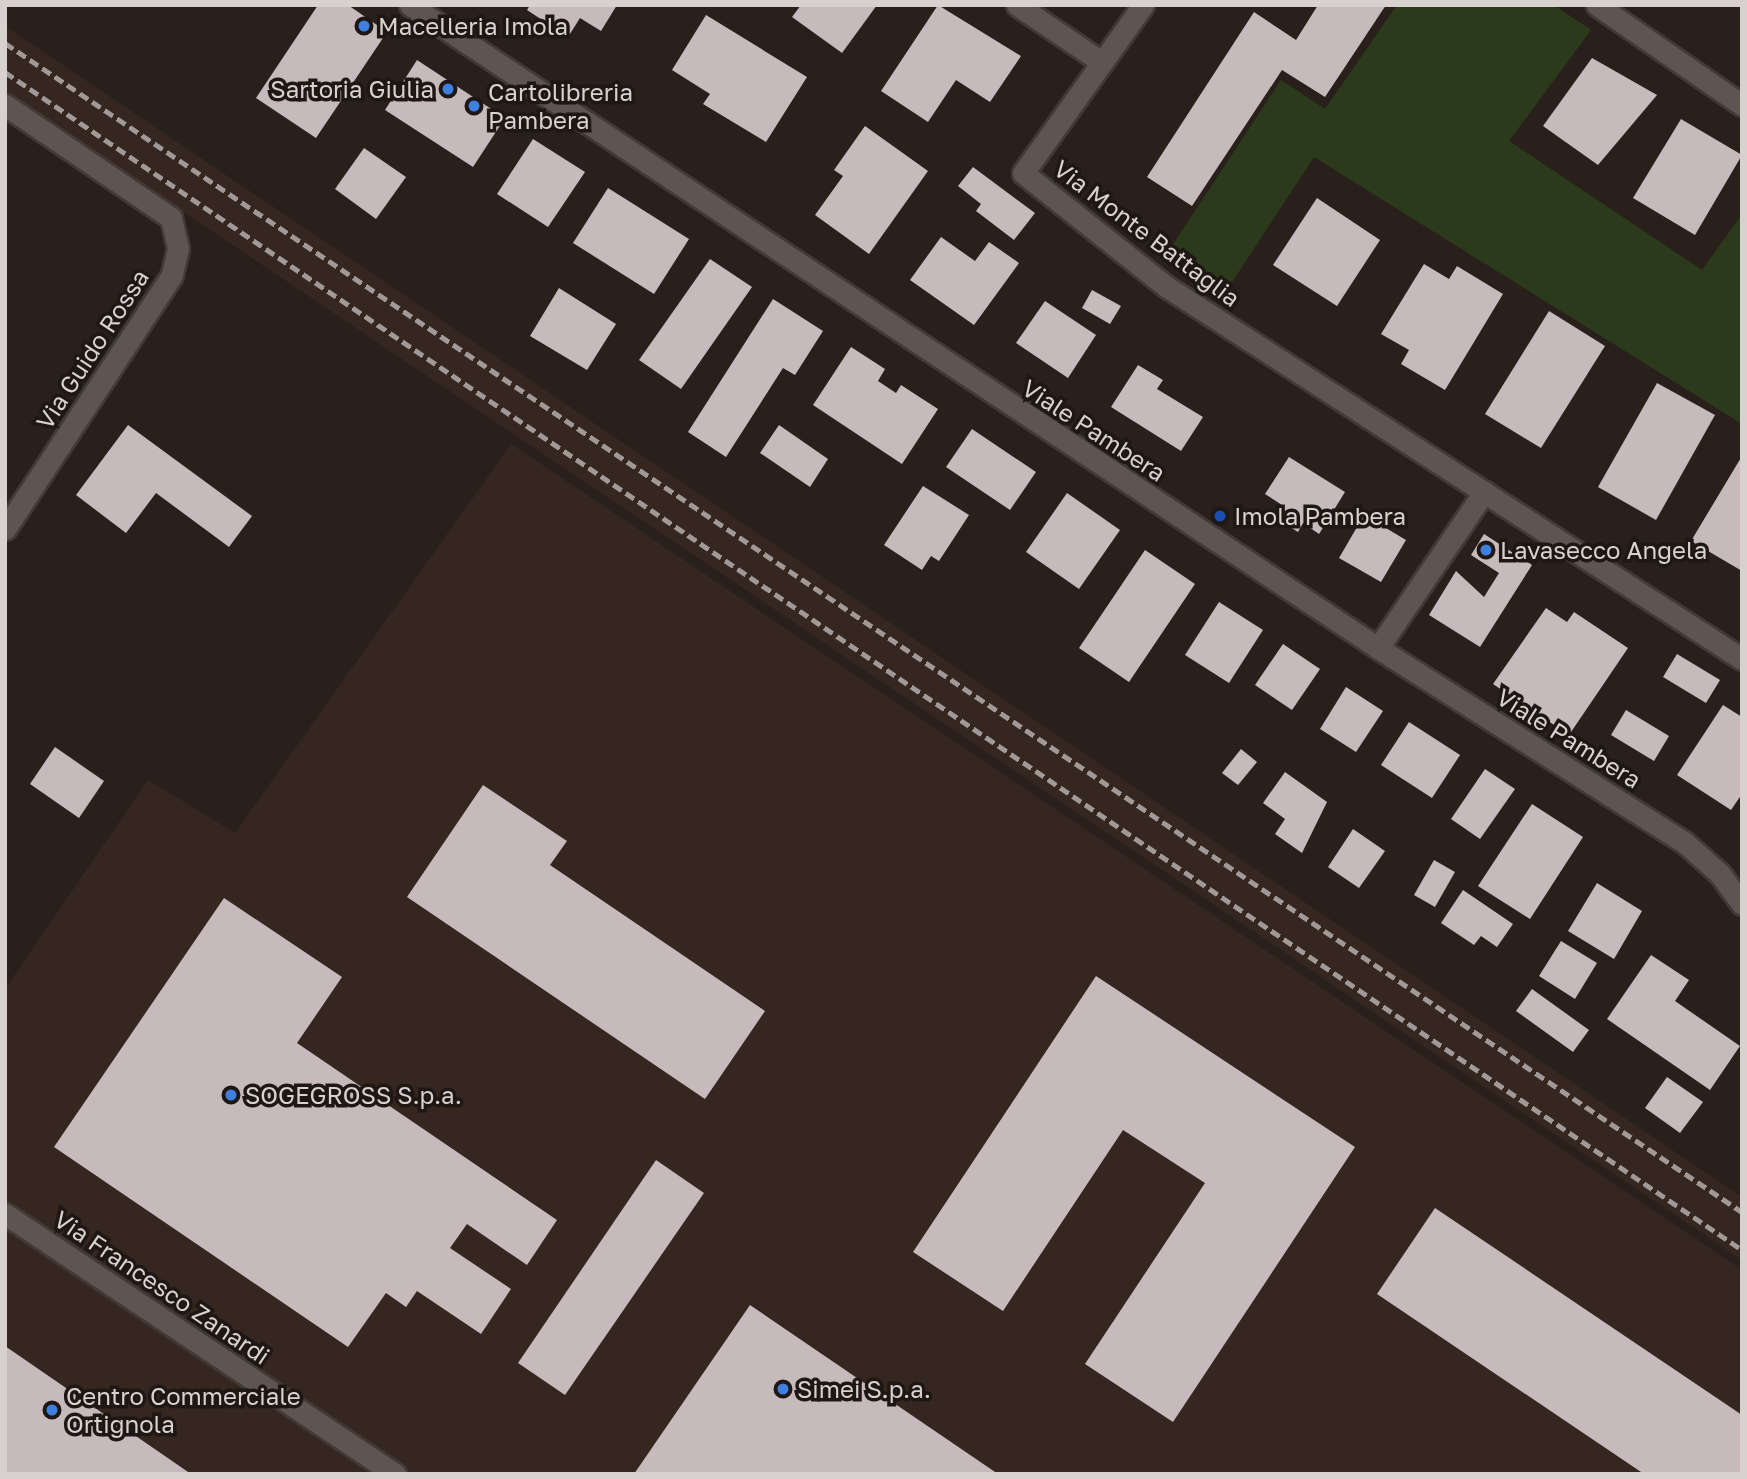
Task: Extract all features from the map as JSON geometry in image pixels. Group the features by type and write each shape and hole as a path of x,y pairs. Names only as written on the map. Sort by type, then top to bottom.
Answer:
{"street":[{"name":"Viale Pambera","path":"410,5 1378,648 1684,842 1720,874 1742,904"},
{"path":"1017,5 1100,61"},
{"name":"Via Monte Battaglia","path":"1143,5 1100,61 1023,173 1167,287 1742,659"},
{"path":"1597,5 1742,105"},
{"name":"Via Guido Rossa","path":"5,105 171,218 178,248 172,275 5,529"},
{"path":"1378,648 1484,492"},
{"name":"Via Francesco Zanardi","path":"5,1214 395,1474"}],"shaded area":[{"path":"5,26 1742,1197 1742,1260 5,92"},
{"path":"511,444 1742,1270 1742,1474 5,1474 5,989 148,780 235,833"}],"green space":[{"path":"1397,5 1554,5 1591,30 1509,141 1702,270 1742,214 1742,424 1314,157 1223,296 1164,258 1281,80 1325,109"}],"building":[{"path":"318,5 348,5 387,32 316,138 256,98"},
{"path":"530,5 617,5 601,31 580,18 568,37 527,10"},
{"path":"801,5 877,5 842,53 792,17"},
{"path":"938,5 1021,56 990,102 956,80 928,122 881,91"},
{"path":"1318,5 1386,5 1325,97 1282,70 1192,206 1147,177 1254,12 1296,40"},
{"path":"706,15 807,77 766,142 703,104 710,94 672,70"},
{"path":"1592,58 1657,95 1598,165 1543,126"},
{"path":"417,60 505,118 473,167 385,110"},
{"path":"1681,119 1742,155 1695,235 1633,198"},
{"path":"865,126 928,171 869,254 815,215 843,176 834,170"},
{"path":"533,139 585,172 548,227 497,194"},
{"path":"364,148 406,177 376,219 335,189"},
{"path":"973,167 1035,213 1014,240 976,211 981,204 958,186"},
{"path":"608,188 689,239 654,294 573,243"},
{"path":"1317,198 1380,240 1337,306 1273,265"},
{"path":"941,237 975,261 989,242 1019,263 974,325 910,280"},
{"path":"710,259 752,287 681,389 639,360"},
{"path":"1424,264 1449,279 1457,266 1503,294 1445,390 1401,364 1409,350 1381,334"},
{"path":"559,288 616,324 587,370 530,336"},
{"path":"1092,290 1121,306 1110,324 1082,308"},
{"path":"773,299 823,331 795,375 783,368 726,457 688,432"},
{"path":"1045,301 1096,335 1068,378 1016,343"},
{"path":"1549,311 1605,346 1541,448 1485,414"},
{"path":"851,347 885,369 878,381 896,393 901,385 938,409 902,464 813,405"},
{"path":"1138,365 1163,380 1157,389 1203,417 1181,451 1111,407"},
{"path":"1657,383 1715,415 1656,520 1598,487"},
{"path":"128,425 252,516 229,547 156,493 126,533 76,495"},
{"path":"779,425 828,459 810,487 760,453"},
{"path":"972,429 1036,472 1010,510 946,467"},
{"path":"1742,456 1742,571 1691,541"},
{"path":"1289,457 1345,492 1319,534 1303,523 1298,532 1274,517 1282,505 1265,494"},
{"path":"923,486 969,515 939,561 931,556 922,570 884,545"},
{"path":"1067,493 1120,530 1079,589 1026,552"},
{"path":"1364,515 1406,540 1381,582 1339,558"},
{"path":"1484,534 1532,565 1480,647 1429,615 1456,571 1484,597 1499,573 1471,555"},
{"path":"1145,550 1195,584 1129,682 1079,648"},
{"path":"1219,602 1263,630 1229,683 1185,655"},
{"path":"1546,608 1567,622 1574,612 1628,648 1569,735 1493,684"},
{"path":"1283,644 1320,669 1292,710 1255,685"},
{"path":"1677,654 1720,680 1706,703 1663,677"},
{"path":"1346,687 1383,711 1356,752 1320,729"},
{"path":"1723,705 1742,717 1742,794 1731,810 1677,775"},
{"path":"1626,710 1669,736 1654,761 1611,735"},
{"path":"1409,722 1460,755 1432,798 1381,765"},
{"path":"55,747 104,781 79,818 30,784"},
{"path":"1241,749 1257,762 1238,785 1222,773"},
{"path":"1485,769 1515,789 1480,839 1451,819"},
{"path":"1285,772 1327,802 1302,853 1275,834 1285,819 1263,803"},
{"path":"483,785 567,841 550,865 765,1011 705,1099 407,897"},
{"path":"1532,804 1583,837 1530,919 1478,886"},
{"path":"1353,829 1385,851 1359,888 1328,867"},
{"path":"1434,860 1455,872 1435,907 1414,895"},
{"path":"1597,883 1642,911 1614,959 1568,931"},
{"path":"1463,890 1513,924 1497,947 1481,936 1474,945 1441,923"},
{"name":"SOGEGROSS S.p.a.","path":"224,898 342,977 297,1043 557,1220 527,1265 467,1224 450,1248 511,1289 481,1334 417,1291 406,1307 386,1293 348,1347 54,1147"},
{"path":"1561,941 1597,963 1575,999 1539,976"},
{"path":"1651,955 1689,980 1675,1001 1740,1046 1710,1090 1607,1019"},
{"path":"1096,976 1355,1147 1173,1422 1085,1364 1205,1183 1123,1130 1003,1311 913,1252"},
{"path":"1532,989 1589,1030 1573,1052 1516,1011"},
{"path":"1667,1077 1703,1102 1680,1133 1645,1108"},
{"path":"656,1160 704,1193 565,1395 518,1363"},
{"path":"1435,1208 1742,1415 1742,1474 1644,1474 1377,1294"},
{"name":"Simei S.p.a.","path":"750,1305 998,1474 634,1474"},
{"name":"Centro Commerciale Ortignola","path":"5,1346 191,1474 5,1474"}],"railway":[{"path":"5,43 1742,1212"},
{"path":"5,72 1742,1250"}],"place":[{"name":"Macelleria Imola","path":"364,26"},
{"name":"Sartoria Giulia","path":"448,89"},
{"name":"Cartolibreria Pambera","path":"474,106"},
{"name":"Imola Pambera","path":"1220,516"},
{"name":"Lavasecco Angela","path":"1486,550"},
{"name":"SOGEGROSS S.p.a.","path":"231,1095"},
{"name":"Simei S.p.a.","path":"783,1389"},
{"name":"Centro Commerciale Ortignola","path":"52,1410"}]}
